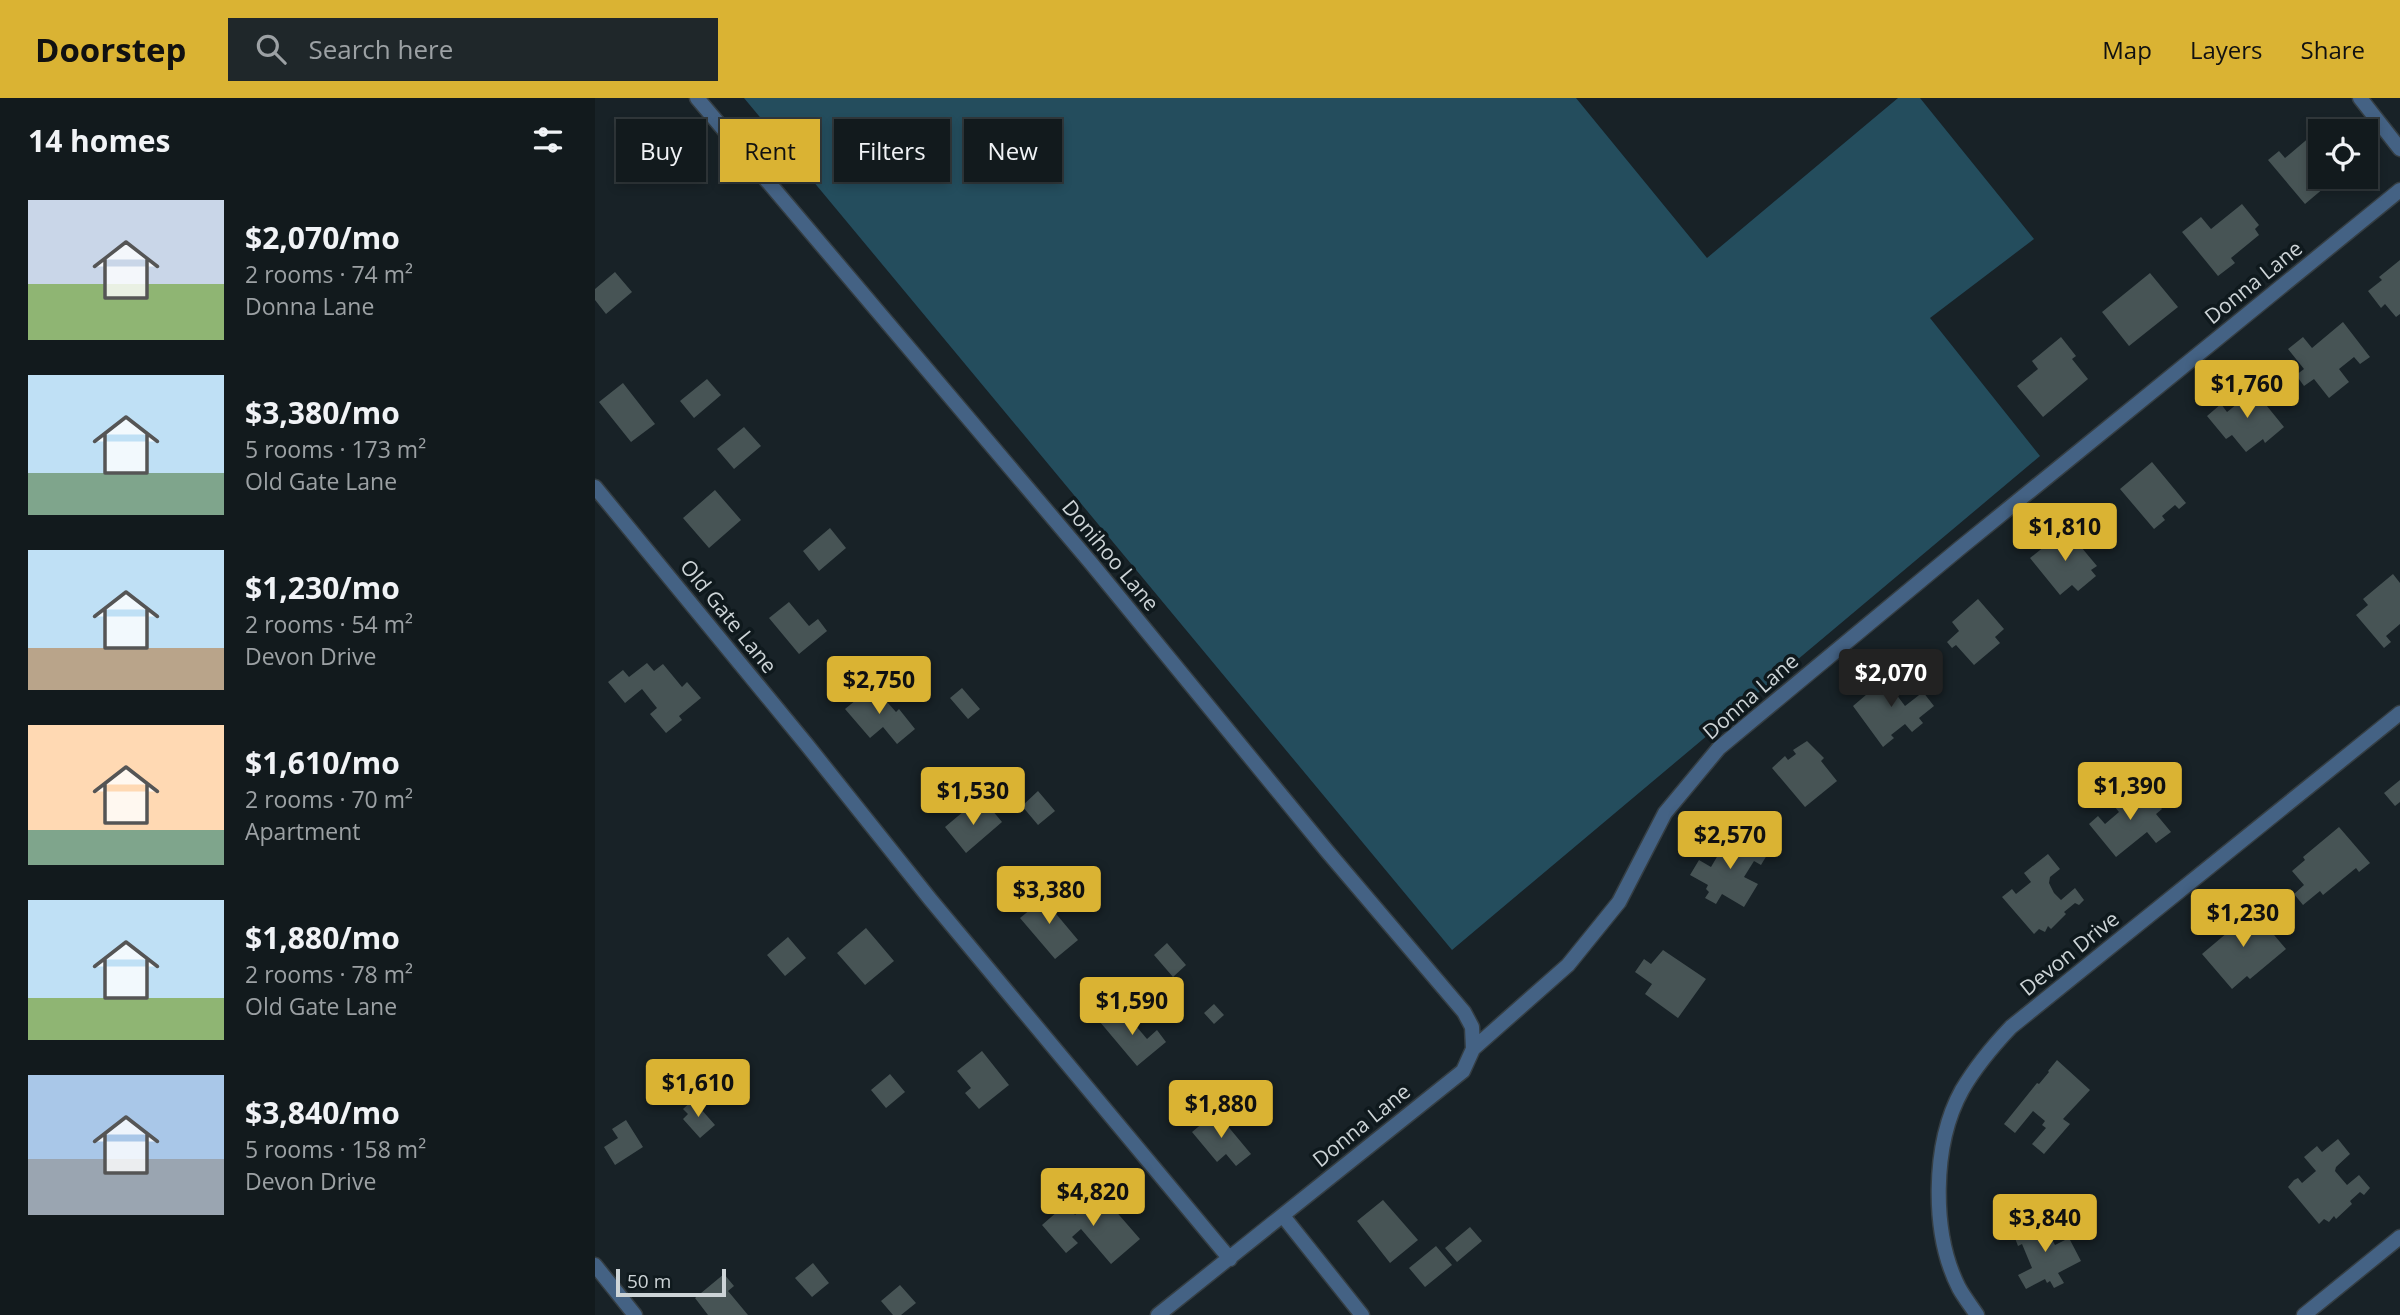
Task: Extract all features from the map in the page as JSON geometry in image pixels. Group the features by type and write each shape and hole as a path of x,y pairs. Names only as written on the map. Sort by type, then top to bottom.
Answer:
{"street":[{"name":"Donihoo Lane","path":"697,98 1091,563 1327,851 1464,1012 1472,1027 1473,1049"},
{"path":"2360,98 2400,149"},
{"name":"Donna Lane","path":"1158,1315 1463,1071 1473,1049 1568,965 1619,902 1665,813 1719,748 2400,190"},
{"name":"Old Gate Lane","path":"595,487 930,899 1230,1259"},
{"name":"Devon Drive","path":"1977,1315 1959,1287 1942,1236 1938,1176 1946,1133 1961,1093 1983,1057 2011,1027 2400,713"},
{"path":"1283,1216 1362,1315"},
{"path":"2304,1315 2400,1237"},
{"path":"595,1265 635,1315"}],"shaded area":[{"path":"744,98 1576,98 1707,258 1898,98 1920,98 2034,239 1930,318 2040,456 1452,950 814,182 820,182 820,119 761,119"}],"building":[{"path":"2308,139 2308,189 2323,189 2305,204 2268,160 2279,151 2285,158"},
{"path":"2242,204 2259,225 2255,229 2259,235 2231,258 2235,263 2218,276 2182,232 2201,217 2211,229"},
{"path":"2400,260 2400,314 2396,317 2385,304 2381,308 2368,291 2382,280 2379,277"},
{"path":"615,272 632,292 606,314 595,300 595,289"},
{"path":"2150,273 2178,307 2129,346 2102,312"},
{"path":"2343,322 2370,357 2360,364 2354,357 2339,369 2349,382 2329,398 2314,379 2304,386 2296,375 2304,369 2288,349 2303,337 2312,348"},
{"path":"2061,337 2076,356 2072,359 2088,379 2043,417 2017,386 2038,369 2032,361"},
{"path":"707,379 721,395 694,418 680,401"},
{"path":"623,383 655,424 631,442 599,402"},
{"path":"2249,384 2284,427 2265,443 2263,439 2246,452 2232,435 2226,439 2207,416 2221,404 2227,412 2242,400 2237,394"},
{"path":"744,427 761,446 734,469 717,449"},
{"path":"2152,462 2186,503 2179,509 2175,505 2162,516 2165,520 2154,529 2120,489"},
{"path":"715,490 741,520 709,548 683,518"},
{"path":"830,528 846,548 819,571 803,551"},
{"path":"2066,529 2097,566 2091,570 2096,576 2078,591 2072,585 2060,595 2030,558"},
{"path":"2393,574 2400,583 2400,624 2386,636 2391,642 2384,648 2356,615 2368,605 2363,599"},
{"path":"1978,599 2004,629 1995,637 2000,643 1974,665 1956,645 1952,648 1947,642 1959,631 1952,622"},
{"path":"789,602 809,626 818,619 827,631 799,654 769,618"},
{"path":"647,663 654,671 663,664 682,687 687,682 701,698 679,716 682,720 666,733 650,714 657,708 642,689 625,703 608,682 623,670 629,677"},
{"path":"1894,671 1906,686 1896,694 1905,706 1923,692 1934,706 1919,718 1923,723 1912,732 1905,724 1891,735 1894,738 1883,747 1853,706"},
{"path":"873,686 896,712 899,709 915,729 897,744 883,727 870,738 845,709"},
{"path":"962,688 980,709 968,719 950,698"},
{"path":"1807,741 1824,758 1821,761 1837,781 1805,807 1772,768 1785,756 1788,760 1796,754 1793,750"},
{"path":"2400,780 2400,802 2395,806 2384,793"},
{"path":"2130,784 2149,807 2155,801 2162,809 2156,814 2171,832 2156,843 2147,832 2116,857 2089,824 2098,816 2105,824 2119,812 2110,801"},
{"path":"1038,791 1055,811 1038,825 1022,806"},
{"path":"987,804 1002,822 966,853 945,827 970,806 976,814"},
{"path":"2339,827 2370,863 2359,872 2356,868 2323,895 2320,891 2303,905 2294,894 2304,885 2292,871 2305,860 2303,857"},
{"path":"1731,833 1767,855 1761,865 1754,861 1744,877 1758,884 1744,907 1722,894 1716,904 1705,898 1709,892 1706,889 1708,885 1690,875 1699,860 1711,867"},
{"path":"2048,854 2060,869 2050,877 2049,883 2054,893 2061,900 2075,888 2084,900 2064,912 2066,914 2051,929 2048,926 2045,932 2039,929 2034,934 2002,897 2012,889 2016,894 2031,882 2024,873"},
{"path":"1053,891 1062,901 1052,909 1078,940 1055,959 1020,918"},
{"path":"2240,906 2257,927 2263,922 2286,949 2250,979 2247,976 2232,989 2202,954 2234,927 2226,918"},
{"path":"866,928 894,961 865,985 837,953"},
{"path":"788,937 806,958 785,976 767,955"},
{"path":"1167,943 1186,965 1173,977 1154,955"},
{"path":"1663,950 1706,979 1678,1018 1645,994 1652,984 1635,972 1644,959 1651,964"},
{"path":"1214,1004 1224,1015 1214,1024 1204,1013"},
{"path":"1120,1007 1147,1039 1157,1030 1166,1042 1137,1066 1100,1022"},
{"path":"982,1051 1009,1085 979,1109 965,1093 971,1088 957,1071"},
{"path":"2057,1060 2090,1090 2063,1119 2070,1124 2044,1154 2032,1144 2046,1128 2042,1125 2045,1121 2033,1111 2015,1133 2004,1124"},
{"path":"890,1074 905,1092 886,1108 871,1090"},
{"path":"693,1100 715,1125 700,1138 683,1119 688,1114 683,1109"},
{"path":"1216,1112 1251,1154 1236,1166 1226,1154 1217,1162 1192,1132"},
{"path":"626,1120 643,1147 615,1165 604,1147 618,1138 612,1129"},
{"path":"2338,1139 2350,1154 2335,1171 2347,1185 2359,1175 2370,1188 2364,1195 2360,1192 2350,1201 2352,1204 2336,1219 2334,1216 2329,1222 2324,1219 2319,1224 2288,1187 2298,1178 2302,1183 2316,1171 2304,1157 2317,1146 2322,1152"},
{"path":"1100,1193 1140,1239 1111,1264 1081,1229 1072,1237 1078,1243 1066,1253 1042,1225 1066,1204 1075,1215"},
{"path":"1383,1200 1418,1240 1390,1263 1357,1221"},
{"path":"2050,1214 2055,1224 2046,1228 2055,1245 2069,1238 2081,1261 2058,1273 2064,1283 2054,1288 2050,1281 2047,1283 2045,1279 2026,1289 2018,1275 2032,1268 2022,1244 2018,1246 2013,1233 2029,1222 2030,1225"},
{"path":"1470,1227 1482,1241 1457,1262 1445,1248"},
{"path":"1436,1246 1452,1265 1425,1287 1409,1268"},
{"path":"813,1263 829,1283 812,1297 795,1278"},
{"path":"724,1274 734,1286 728,1291 748,1315 708,1315 695,1298"},
{"path":"900,1285 916,1303 901,1315 893,1315 881,1301"}]}
